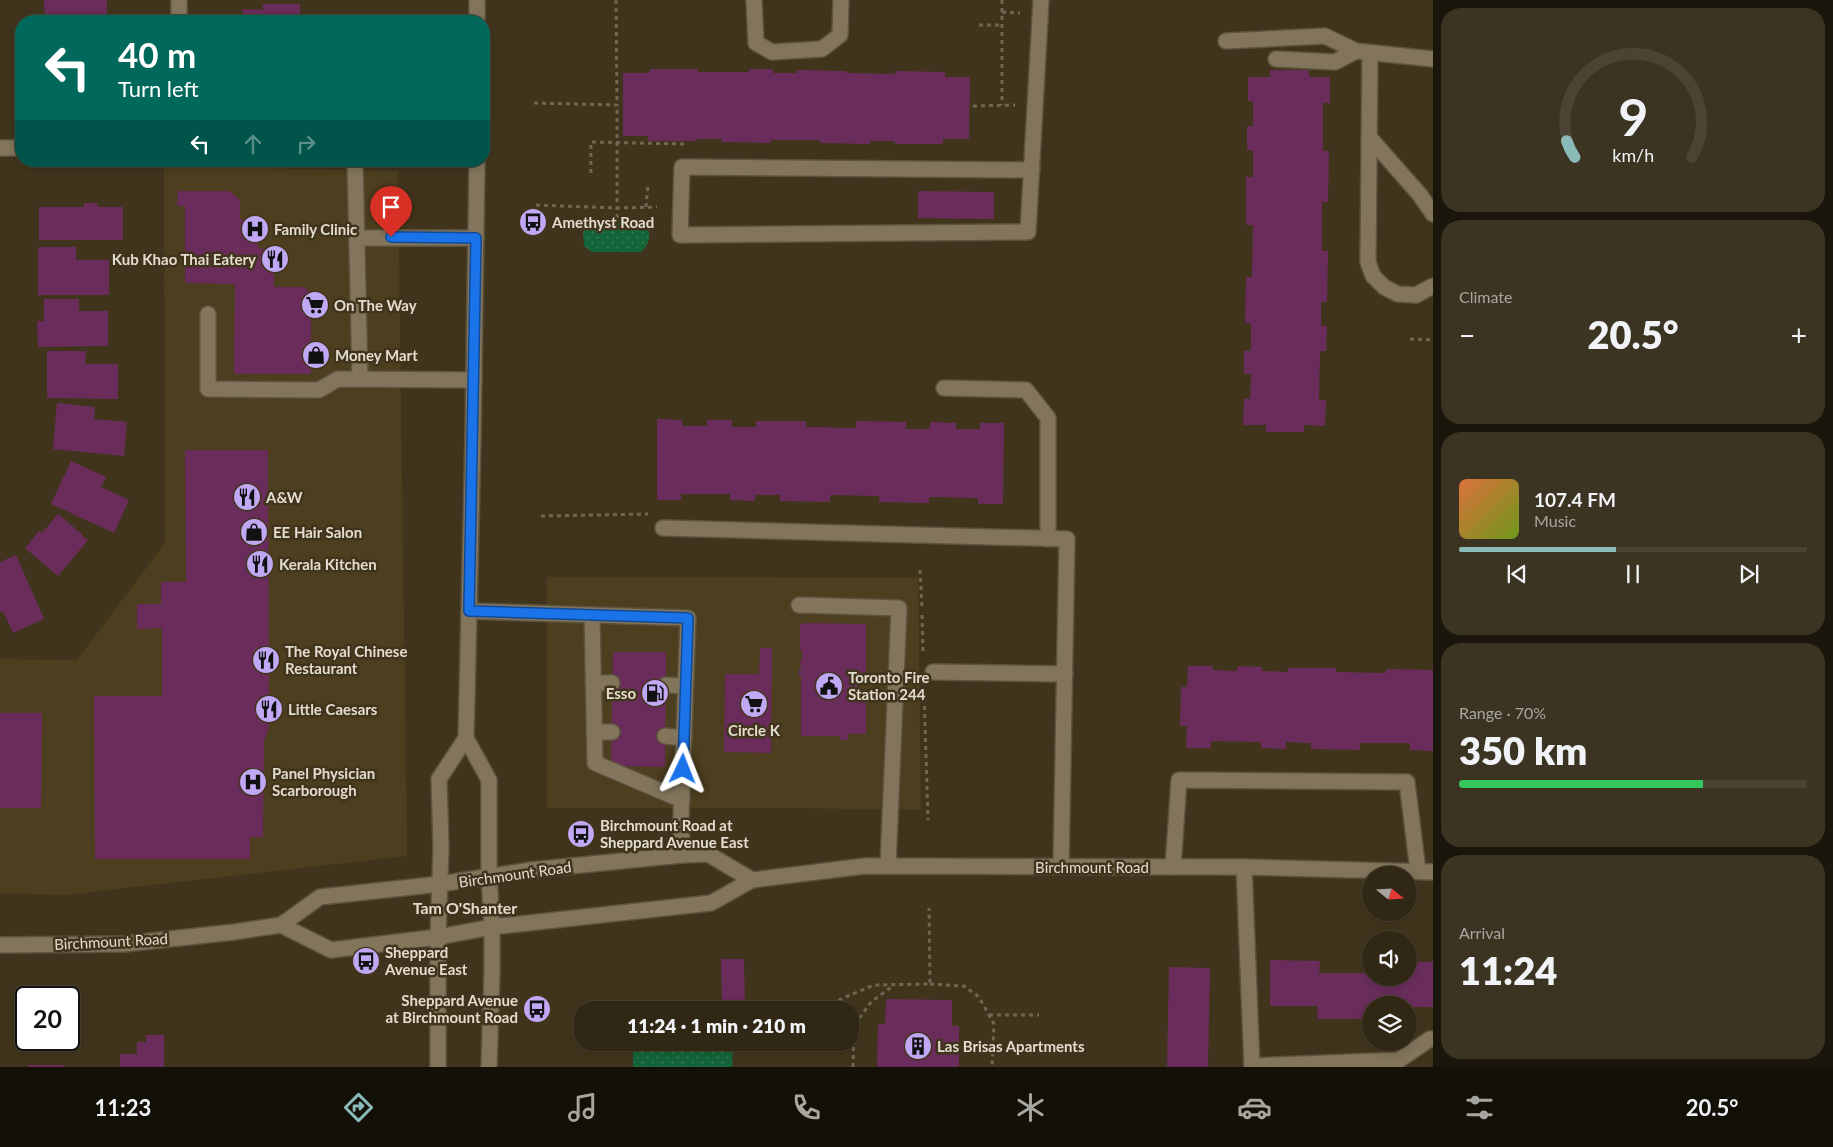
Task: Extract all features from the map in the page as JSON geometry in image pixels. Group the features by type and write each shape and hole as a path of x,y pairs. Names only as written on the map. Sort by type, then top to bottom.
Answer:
{"main road":[{"path":"179,0 180,15"},
{"path":"477,0 477,15"},
{"path":"754,0 756,42 772,52 822,49 840,35 841,0"},
{"path":"1032,170 682,167 680,235 1028,232 1032,170 1041,0"},
{"path":"1226,41 1325,36 1363,52 1433,59"},
{"path":"1276,59 1335,62 1363,52"},
{"path":"1363,52 1369,138 1368,262 1373,276 1384,287 1398,294 1416,294 1433,286"},
{"path":"1369,138 1420,195 1433,214"},
{"path":"0,148 15,148"},
{"path":"356,167 360,379"},
{"path":"477,167 466,738 489,780 489,876 492,927 489,1067"},
{"path":"357,238 476,238"},
{"path":"208,314 208,389 318,390 338,379 474,380"},
{"path":"944,388 1026,390 1048,418 1048,539"},
{"path":"663,528 1067,539 1061,866"},
{"path":"799,605 899,608 888,866"},
{"path":"469,611 688,618 682,855"},
{"path":"592,615 595,763 682,800"},
{"path":"933,672 1064,674"},
{"path":"593,683 612,683"},
{"path":"666,685 686,686"},
{"path":"594,732 612,732"},
{"path":"665,736 684,738"},
{"path":"438,1067 439,779 466,738"},
{"path":"1173,867 1180,780 1407,782 1426,872"},
{"name":"Birchmount Road","path":"0,945 124,944 234,932 281,925 320,896 440,884 489,876 682,855 708,854 752,880"},
{"name":"Birchmount Road","path":"281,925 331,950 438,937 492,927 711,903 752,880 865,866 1244,867 1426,872"},
{"path":"1244,867 1252,1067 1403,1064 1430,1039 1433,1039"}],"path":[{"path":"616,0 617,218"},
{"path":"1002,0 1002,105"},
{"path":"979,25 1002,25"},
{"path":"534,103 617,104"},
{"path":"973,106 1035,104"},
{"path":"591,173 591,142 693,144"},
{"path":"646,207 648,186"},
{"path":"536,205 617,208 657,207"},
{"path":"1410,339 1433,340"},
{"path":"541,516 662,514 663,528"},
{"path":"920,570 923,656"},
{"path":"924,685 928,820"},
{"path":"929,908 930,984"},
{"path":"836,1001 874,985 930,984 964,986 979,997 994,1024 992,1067"},
{"path":"859,1019 871,1002 894,985"},
{"path":"989,1015 1039,1016"},
{"path":"853,1051 853,1067"}],"shaded area":[{"path":"164,167 398,171 407,856 64,895 0,893 0,659 77,660 165,543"},
{"path":"547,577 918,578 921,810 547,808"}],"green space":[{"path":"641,221 649,233 649,240 641,252 592,252 584,246 583,232 588,223"},
{"path":"633,1051 733,1051 732,1067 633,1067"}],"building":[{"path":"44,0 107,0 107,15 45,15"},
{"path":"263,4 300,4 300,15 242,15 243,9 263,10"},
{"path":"650,69 698,69 698,72 749,72 749,69 773,69 773,73 797,73 797,70 895,74 895,71 945,72 945,77 970,77 969,139 943,139 943,144 895,144 895,141 870,141 870,144 820,143 820,140 771,140 771,143 722,142 722,139 648,141 648,136 623,136 623,73 649,73"},
{"path":"1270,70 1309,70 1309,77 1330,77 1330,103 1323,103 1323,151 1329,151 1328,202 1322,202 1322,251 1328,251 1327,302 1321,302 1321,326 1327,326 1326,351 1320,351 1319,400 1326,400 1325,426 1304,425 1304,432 1266,432 1266,425 1243,425 1244,399 1250,399 1251,374 1244,374 1244,351 1251,351 1251,323 1245,323 1246,277 1252,277 1253,225 1246,225 1246,177 1253,177 1253,150 1247,150 1247,126 1253,126 1253,101 1248,101 1248,77 1270,77"},
{"path":"178,191 229,191 240,200 240,219 247,220 257,230 258,248 264,249 274,259 274,287 304,287 311,293 311,374 234,374 235,284 185,283 185,206 177,206"},
{"path":"918,191 994,192 994,219 918,218"},
{"path":"84,203 97,203 98,207 123,207 123,240 39,240 39,207 84,207"},
{"path":"38,247 76,247 76,260 109,260 109,295 38,295"},
{"path":"44,299 79,299 79,311 108,311 108,346 38,347 37,321 44,321"},
{"path":"47,351 86,351 85,364 118,364 118,399 47,398"},
{"path":"57,403 95,407 94,419 127,422 124,456 53,449"},
{"path":"657,419 683,420 682,426 707,426 707,420 732,420 732,427 756,427 756,421 806,421 806,427 856,428 856,421 906,422 906,429 930,429 930,422 956,423 956,429 980,429 980,423 1004,423 1003,504 978,504 978,498 929,497 929,503 879,502 879,496 830,495 830,502 780,501 780,495 755,495 755,501 730,500 730,494 681,494 681,500 657,500"},
{"path":"185,450 268,450 269,727 264,741 263,837 250,837 250,859 95,859 94,696 162,696 162,628 137,629 137,604 161,604 161,582 186,582"},
{"path":"71,461 106,477 101,487 129,500 114,533 51,504"},
{"path":"58,514 88,540 58,576 25,548 39,531 42,533"},
{"path":"16,555 44,619 13,633 3,611 0,612 0,562"},
{"name":"Toronto Fire Station 244","path":"800,624 866,624 866,680 857,680 857,692 866,692 866,734 848,734 848,740 840,740 840,736 801,736 801,676 799,676 799,669 801,669 802,650 800,650"},
{"path":"760,648 772,648 771,753 724,752 725,674 759,674"},
{"path":"613,652 666,652 665,767 611,766"},
{"path":"1188,666 1213,666 1213,670 1237,671 1238,666 1262,667 1262,671 1288,672 1288,668 1336,668 1336,672 1386,673 1386,669 1433,670 1433,751 1410,750 1410,743 1360,743 1360,750 1311,749 1311,743 1286,742 1286,749 1261,748 1261,742 1211,741 1211,748 1186,748 1187,726 1180,726 1181,687 1187,687"},
{"path":"0,713 42,713 41,808 0,808"},
{"path":"721,959 744,959 745,1001 722,1001"},
{"path":"1270,960 1320,961 1319,973 1362,973 1362,986 1417,986 1417,962 1433,962 1433,1007 1417,1007 1417,996 1362,996 1362,1019 1317,1019 1318,1006 1270,1006"},
{"path":"1169,967 1210,968 1208,1067 1167,1067"},
{"name":"Las Brisas Apartments","path":"886,999 952,1000 952,1026 959,1026 959,1067 877,1067 878,1024 885,1024"},
{"path":"146,1035 164,1035 164,1067 120,1067 120,1054 137,1054 137,1042 146,1042"},
{"path":"28,1065 64,1065 64,1067 28,1067"}],"place":[{"name":"Amethyst Road","path":"533,222"},
{"name":"Family Clinic","path":"255,229"},
{"name":"Kub Khao Thai Eatery","path":"275,259"},
{"name":"On The Way","path":"315,305"},
{"name":"Money Mart","path":"316,355"},
{"name":"A&W","path":"247,497"},
{"name":"EE Hair Salon","path":"254,532"},
{"name":"Kerala Kitchen","path":"260,564"},
{"name":"The Royal Chinese Restaurant","path":"266,660"},
{"name":"Toronto Fire Station 244","path":"829,686"},
{"name":"Esso","path":"655,693"},
{"name":"Circle K","path":"754,704"},
{"name":"Little Caesars","path":"269,709"},
{"name":"Panel Physician Scarborough","path":"253,782"},
{"name":"Birchmount Road at Sheppard Avenue East","path":"581,834"},
{"name":"Sheppard Avenue East","path":"366,961"},
{"name":"Sheppard Avenue at Birchmount Road","path":"537,1009"},
{"name":"Las Brisas Apartments","path":"918,1046"}],"district":[{"name":"Tam O'Shanter","path":"465,907"}],"route":[{"path":"391,237 476,238 474,438 469,611 688,618 683,769"}]}
